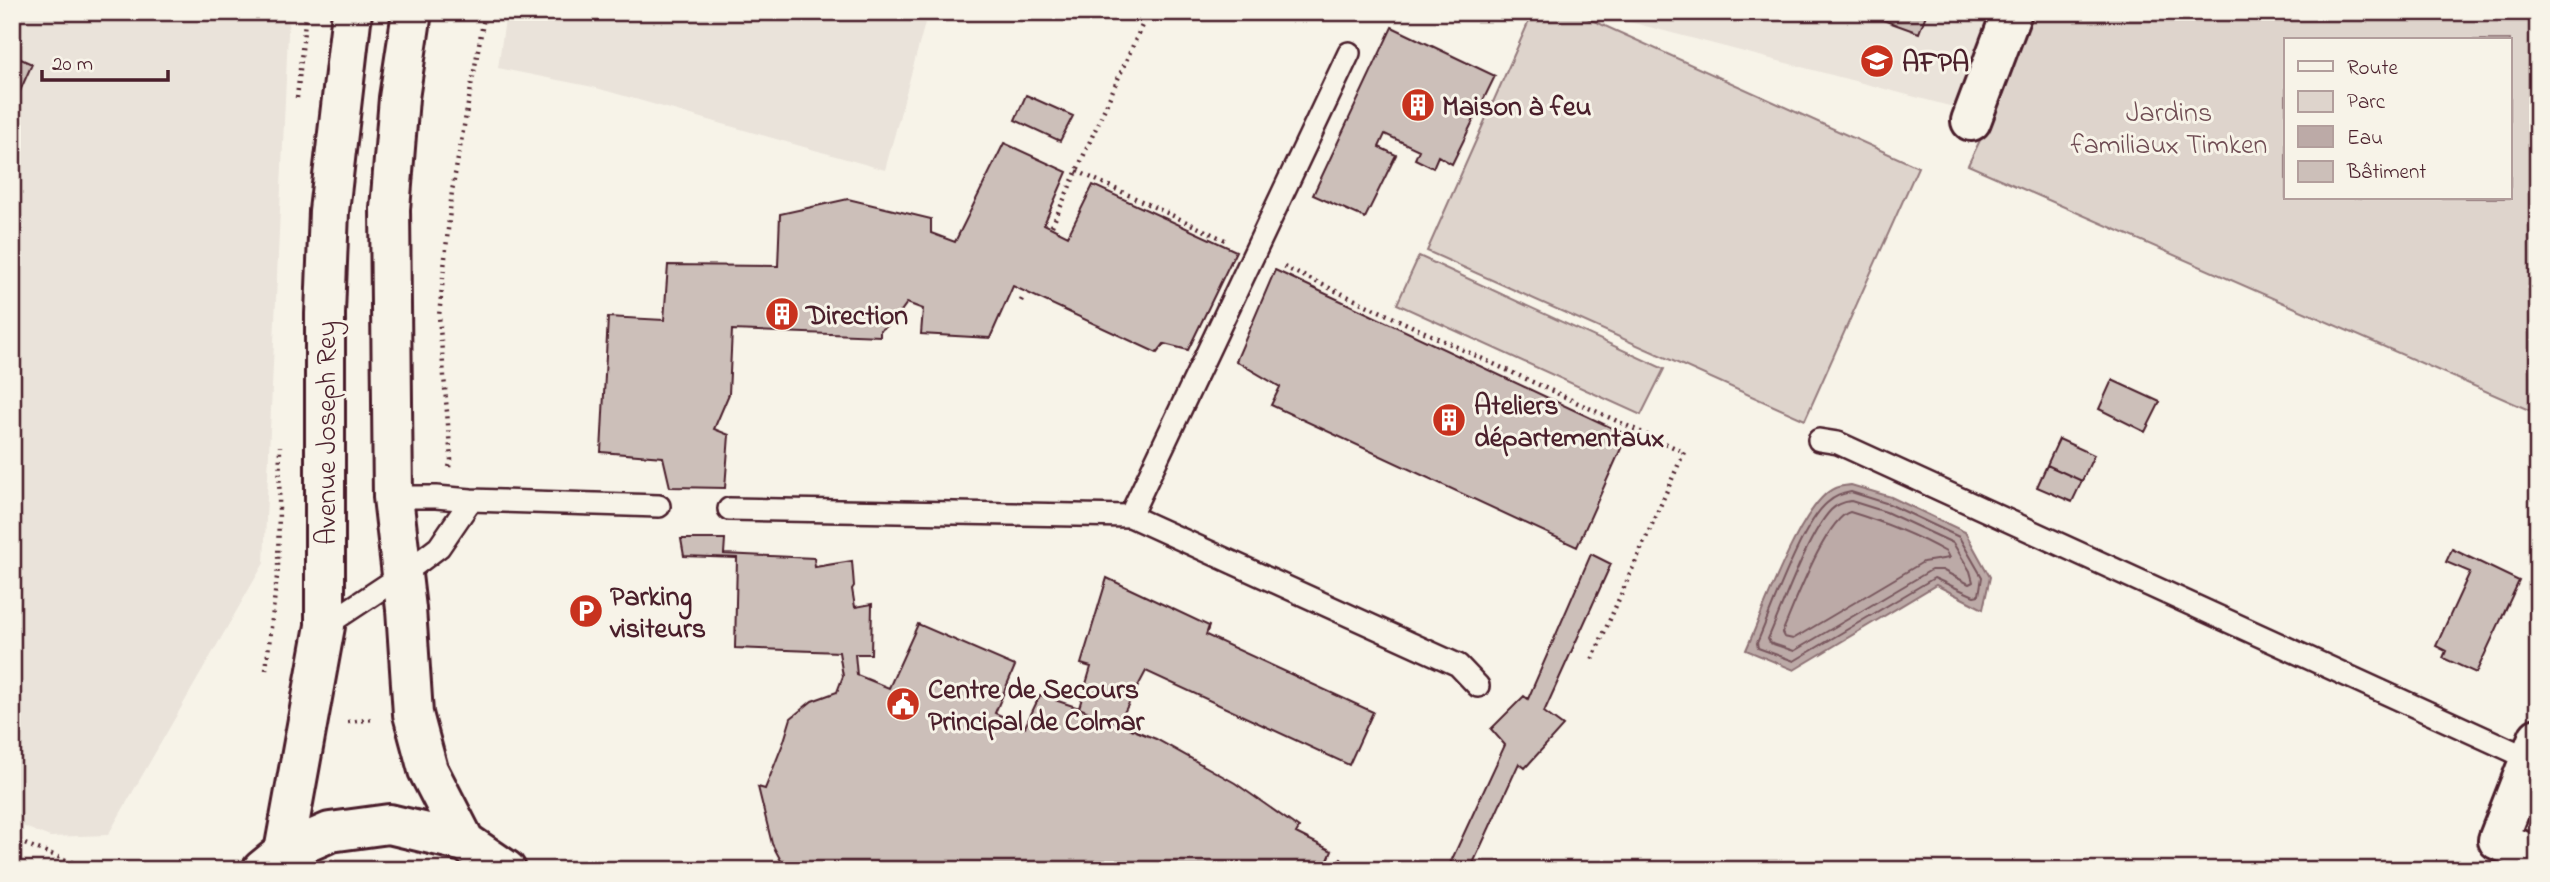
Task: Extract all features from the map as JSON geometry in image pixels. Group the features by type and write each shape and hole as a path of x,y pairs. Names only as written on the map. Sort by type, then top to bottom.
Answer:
{"main road":[{"name":"Avenue Joseph Rey","path":"273,861 305,728 325,626 325,314 329,211 352,12"},
{"path":"412,12 399,98 390,209 394,497 413,714 428,770 465,842"},
{"path":"1971,121 2012,12"},
{"path":"2534,748 2498,840 2538,858"},
{"path":"273,861 330,832 389,824 465,842 506,870"}],"lane":[{"path":"1130,516 1349,53"},
{"path":"1819,440 1838,443 2534,748"},
{"path":"394,497 659,506"},
{"path":"325,626 439,547 471,500"},
{"path":"729,509 1130,516 1458,665 1478,685"}],"path":[{"path":"436,497 451,460 439,316 452,191 485,12"},
{"path":"1052,226 1148,12"},
{"path":"1077,171 1684,452 1592,660"},
{"path":"305,728 413,714"},
{"path":"12,839 79,865 113,870"}],"shaded area":[{"path":"12,12 289,12 264,563 108,835 50,837 12,822"},
{"path":"506,12 928,12 885,170 593,87 498,68"},
{"name":"AFPA","path":"1592,12 1994,12 1961,109"}],"green space":[{"path":"1533,12 1574,12 1918,167 1805,420 1427,251"},
{"name":"Jardins familiaux Timken","path":"2028,12 2538,12 2538,414 1968,165 1983,134"},
{"path":"1419,256 1664,369 1641,415 1397,304"}],"water":[{"path":"1851,485 1891,497 1965,532 1990,577 1983,609 1936,585 1794,670 1746,650 1784,561 1809,514 1822,498 1835,488"}],"building":[{"path":"1861,12 1927,12 1919,33"},
{"name":"Maison à feu","path":"1392,27 1495,76 1452,164 1438,156 1433,168 1415,159 1419,150 1385,134 1379,147 1396,155 1365,218 1313,195"},
{"path":"12,55 32,64 12,109"},
{"path":"1026,95 1073,116 1060,141 1015,120"},
{"name":"Direction","path":"1004,143 1067,172 1044,224 1068,236 1093,185 1236,251 1188,350 1164,344 1157,353 1013,286 990,338 921,334 923,309 907,303 893,322 880,330 880,336 732,330 729,394 714,429 729,435 725,488 670,487 663,457 601,452 608,317 664,320 668,265 778,266 780,214 848,199 931,219 931,233 955,242"},
{"name":"Ateliers départementaux","path":"1275,270 1627,435 1577,547 1271,405 1280,387 1236,361"},
{"path":"2112,380 2160,402 2145,432 2099,409"},
{"path":"2059,439 2094,455 2082,481 2047,465"},
{"path":"2047,465 2082,481 2072,502 2037,487"},
{"name":"Centre de Secours Principal de Colmar","path":"681,539 725,539 724,554 814,558 815,567 852,561 855,607 872,604 871,654 855,654 857,675 889,688 918,624 1015,666 995,713 1025,727 1040,695 1156,739 1235,783 1299,828 1296,833 1332,851 1325,867 1332,869 1341,859 1351,870 786,870 772,844 758,787 765,789 791,718 812,701 837,692 843,676 839,652 735,648 737,558 684,556"},
{"path":"2452,549 2519,581 2476,673 2443,658 2446,651 2436,646 2470,572 2446,562"},
{"path":"1591,554 1611,564 1544,712 1563,726 1525,768 1519,763 1470,870 1447,870 1505,745 1491,729 1524,696 1528,699"},
{"path":"1107,578 1209,626 1206,635 1373,712 1349,765 1146,671 1118,724 1079,708 1091,667 1081,664"}],"place":[{"name":"AFPA","path":"1877,61"},
{"name":"Maison à feu","path":"1418,105"},
{"name":"Direction","path":"782,314"},
{"name":"Ateliers départementaux","path":"1449,420"},
{"name":"Parking visiteurs","path":"586,611"},
{"name":"Centre de Secours Principal de Colmar","path":"903,704"}]}
